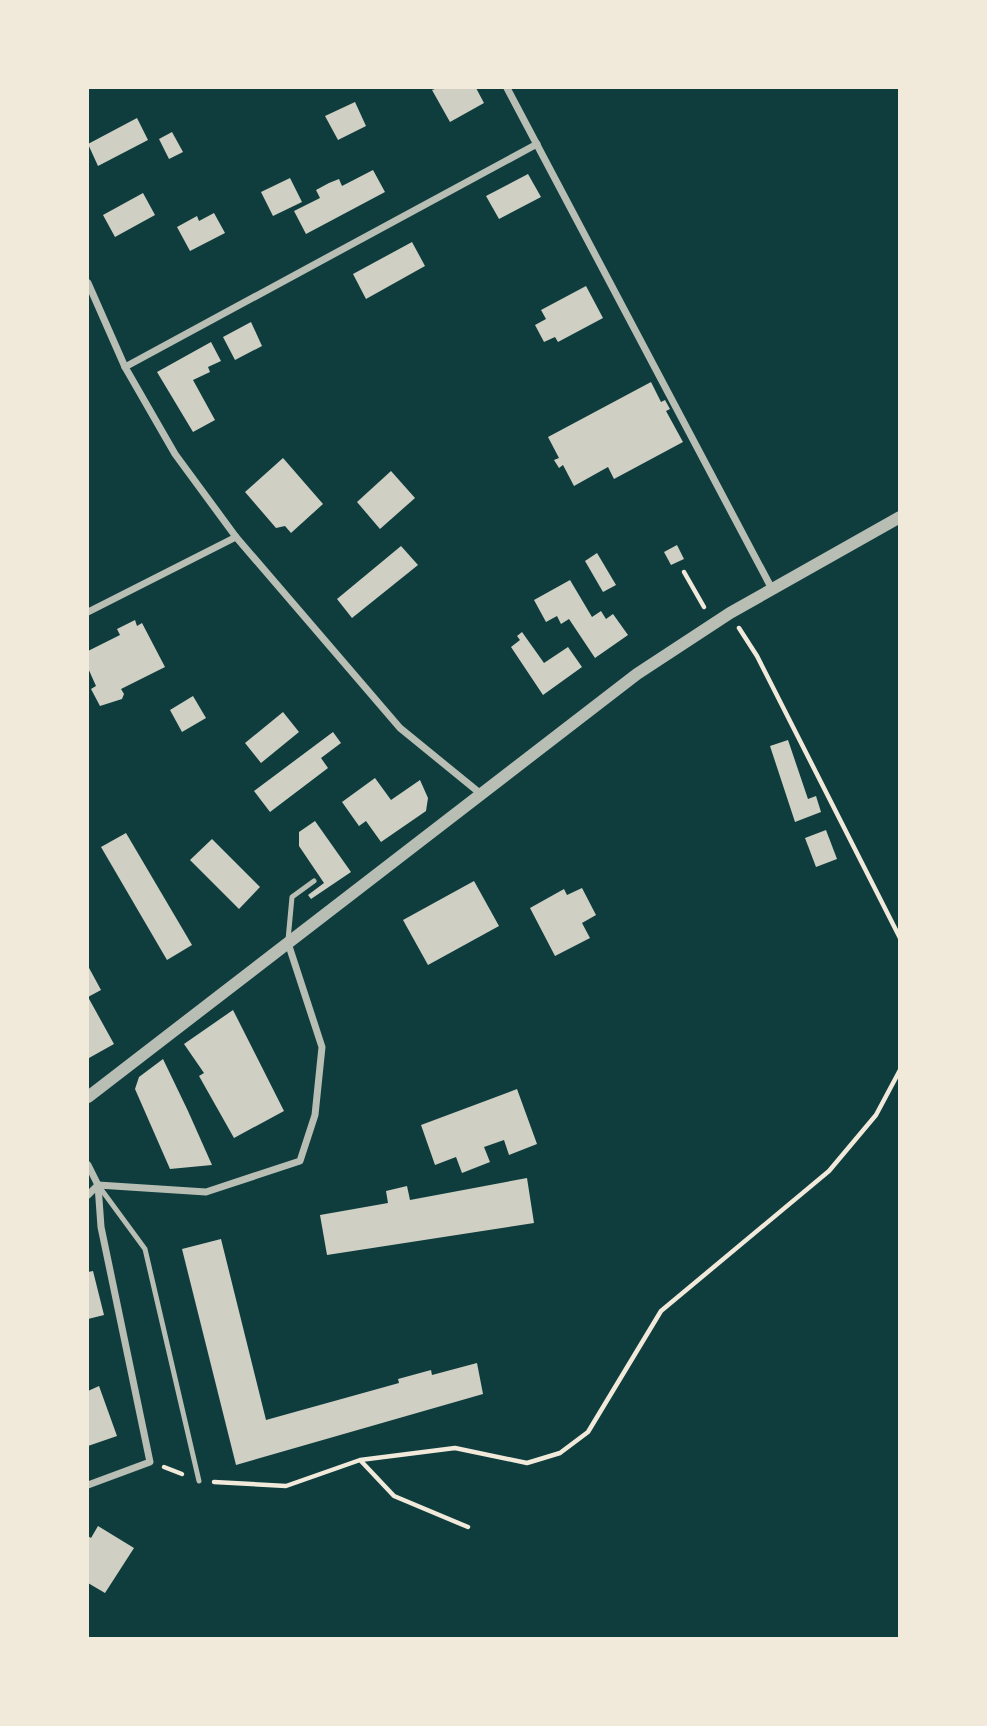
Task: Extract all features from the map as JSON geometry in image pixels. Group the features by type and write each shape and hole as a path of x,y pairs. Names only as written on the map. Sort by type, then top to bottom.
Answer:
{"street":[{"path":"508,88 772,589"},
{"path":"125,368 537,144"},
{"path":"88,283 125,368 175,454 236,537 400,728 481,794"},
{"path":"88,1097 637,674 730,613 900,517"},
{"path":"88,612 236,537"},
{"path":"88,1195 98,1185 206,1192 300,1161 314,1115 322,1047 288,943"},
{"path":"88,1165 98,1185 101,1227 150,1462 88,1485"}],"lane":[{"path":"288,943 292,897 314,881"},
{"path":"98,1185 145,1249 199,1481"}],"path":[{"path":"684,572 713,624"},
{"path":"730,613 757,656 900,938"},
{"path":"150,1462 199,1481 286,1486 360,1460 454,1448 527,1462 560,1453 588,1432 661,1311 829,1171 876,1115 900,1070"},
{"path":"360,1460 394,1496 468,1527"}],"building":[{"path":"476,88 484,103 450,122 432,90"},
{"path":"355,102 366,126 338,140 325,116"},
{"path":"137,118 148,140 98,166 88,144"},
{"path":"172,132 183,152 169,159 159,139"},
{"path":"373,170 385,192 306,234 294,211 320,198 316,190 329,183 339,179 342,186"},
{"path":"528,174 541,197 499,219 486,196"},
{"path":"290,178 302,202 273,216 261,192"},
{"path":"143,193 155,215 115,237 103,215"},
{"path":"214,213 225,233 190,251 177,227 197,216 199,221"},
{"path":"412,242 425,266 366,299 353,274"},
{"path":"586,286 603,318 558,342 555,337 544,342 535,325 546,319 541,310"},
{"path":"251,322 262,346 235,360 223,337"},
{"path":"211,342 221,361 208,367 210,372 193,380 215,420 193,432 157,372"},
{"path":"651,382 661,402 665,400 670,409 666,411 683,442 614,479 608,467 574,486 563,465 559,468 554,460 559,458 548,437"},
{"path":"283,458 323,504 291,533 285,526 276,528 245,492"},
{"path":"391,471 415,498 380,529 357,502"},
{"path":"677,545 684,559 671,565 664,552"},
{"path":"401,546 418,565 352,618 337,599"},
{"path":"597,553 616,585 603,592 585,561"},
{"path":"570,580 592,617 601,611 606,619 613,614 628,635 595,658 569,619 561,624 557,616 546,622 534,600"},
{"path":"135,620 137,626 142,623 165,667 121,689 124,694 122,699 100,706 91,689 96,686 88,668 88,651 120,635 117,629"},
{"path":"522,632 544,663 568,647 582,667 543,695 511,647 520,640 517,636"},
{"path":"193,696 206,718 182,732 170,710"},
{"path":"283,712 299,732 261,763 245,743"},
{"path":"333,732 341,743 321,758 328,768 270,812 254,791"},
{"path":"788,740 808,799 816,796 821,812 795,822 770,746"},
{"path":"375,778 391,800 420,780 428,798 426,811 381,842 366,821 359,826 342,802"},
{"path":"315,821 351,872 311,899 308,895 324,883 299,846 299,832"},
{"path":"826,830 837,859 816,867 805,838"},
{"path":"126,833 192,945 167,960 101,847"},
{"path":"212,839 260,887 239,909 190,860"},
{"path":"474,881 499,926 428,965 403,920"},
{"path":"582,888 596,915 582,923 590,938 555,956 530,908 564,889 567,895"},
{"path":"88,966 101,990 88,997"},
{"path":"88,997 114,1044 89,1058 88,1056"},
{"path":"233,1010 284,1111 234,1138 199,1076 204,1073 184,1044"},
{"path":"163,1059 212,1165 170,1169 135,1089 139,1077"},
{"path":"517,1089 537,1144 509,1155 504,1140 484,1147 490,1162 462,1173 456,1157 435,1165 421,1125"},
{"path":"527,1178 534,1223 327,1255 320,1215 388,1203 386,1191 407,1186 410,1200"},
{"path":"221,1239 266,1420 399,1383 398,1379 431,1370 432,1375 477,1363 483,1394 236,1465 182,1249"},
{"path":"93,1271 104,1315 88,1319 88,1272"},
{"path":"99,1386 117,1436 88,1446 88,1391"},
{"path":"98,1526 134,1548 105,1593 88,1583 88,1536 91,1538"}]}
